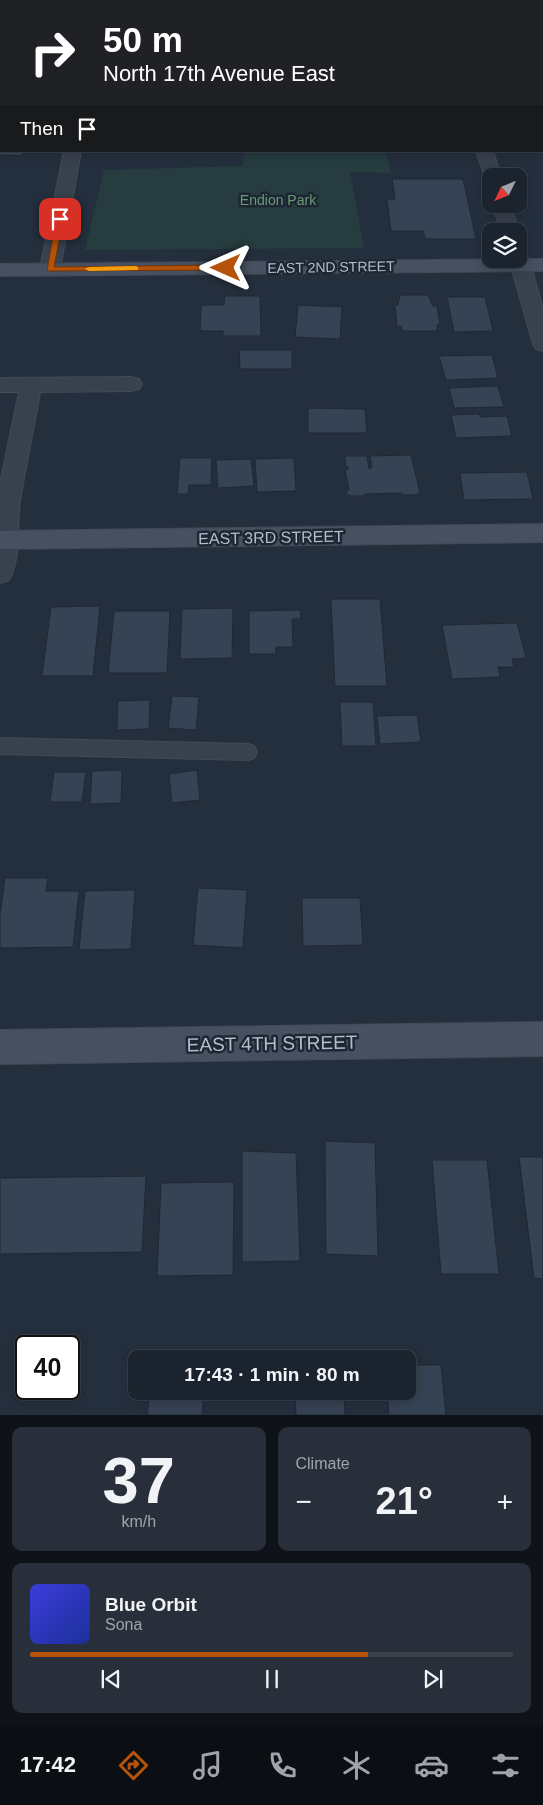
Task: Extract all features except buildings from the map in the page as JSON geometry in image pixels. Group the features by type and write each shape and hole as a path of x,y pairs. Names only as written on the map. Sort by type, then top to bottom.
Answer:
{"street":[{"path":"50,269 73,152"},
{"path":"484,152 489,168"},
{"name":"EAST 2ND STREET","path":"0,270 482,263"},
{"name":"EAST 2ND STREET","path":"527,263 543,265"},
{"path":"522,268 543,344"},
{"path":"0,385 131,384"},
{"path":"0,573 8,504 31,385"},
{"name":"EAST 3RD STREET","path":"3,540 543,533"},
{"name":"EAST 4TH STREET","path":"0,1047 543,1039"}],"lane":[{"path":"0,746 248,752"}],"green space":[{"name":"Endion Park","path":"244,152 386,152 391,173 350,172 364,248 85,250 104,170 243,166"}],"slow traffic":[{"path":"89,269 135,269"}],"route":[{"path":"60,219 50,269 226,268"}]}
